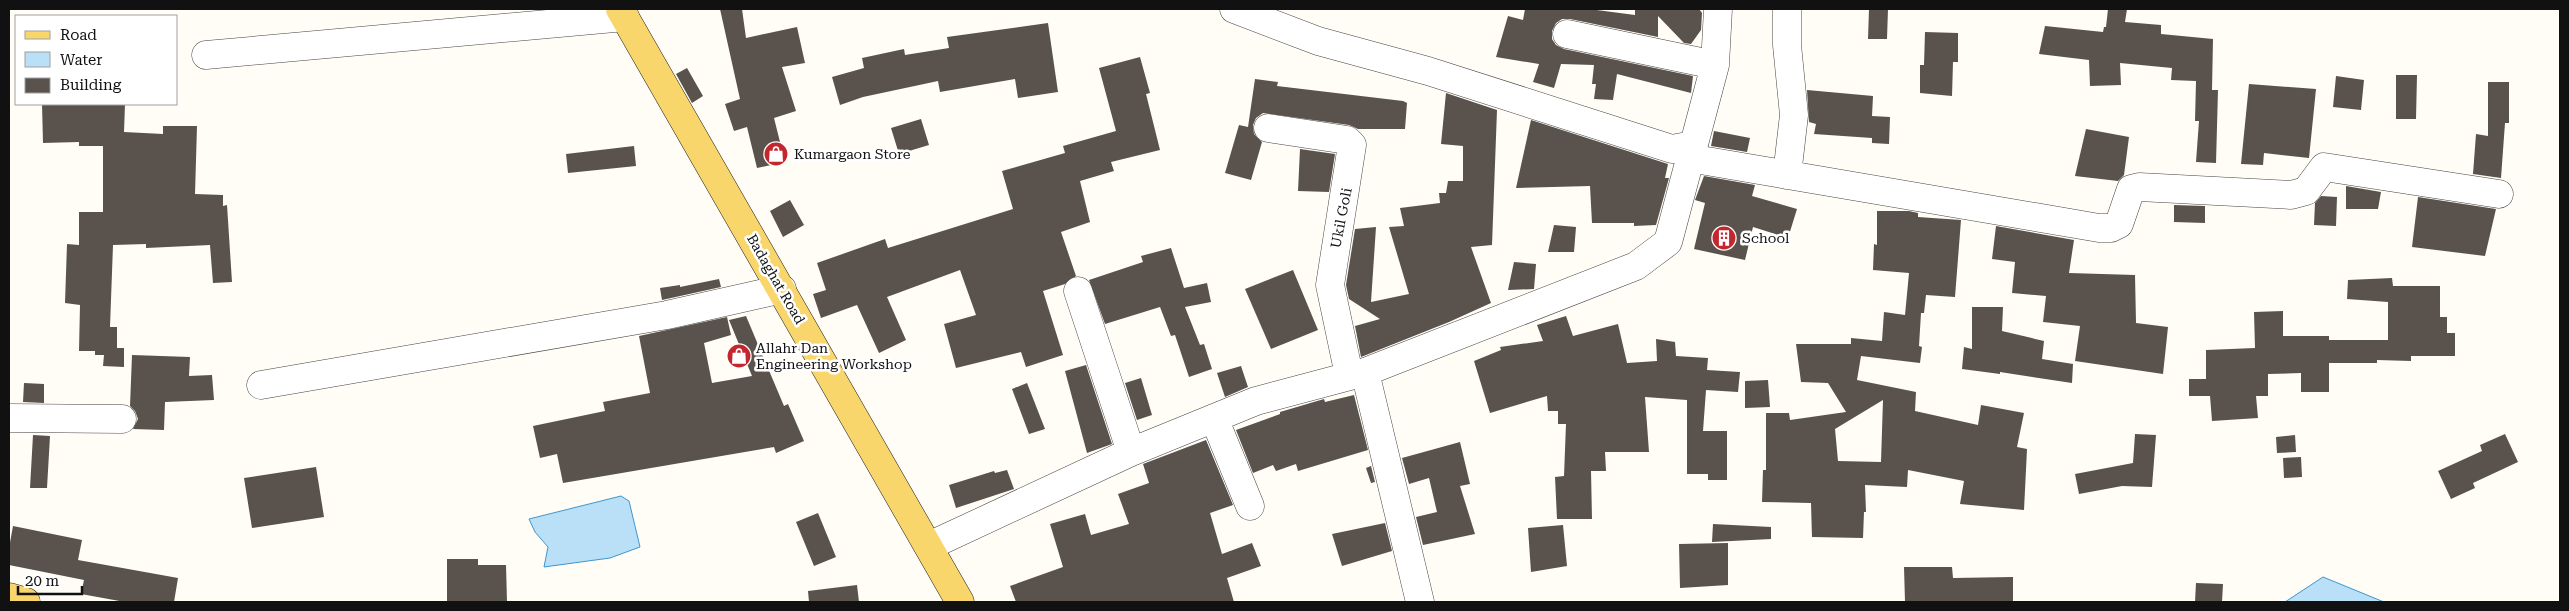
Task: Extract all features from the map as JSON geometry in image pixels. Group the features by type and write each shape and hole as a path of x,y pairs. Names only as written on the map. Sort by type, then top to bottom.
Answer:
{"main road":[{"name":"Badaghat Road","path":"622,13 960,602"},
{"path":"9,597 26,602"}],"street":[{"path":"1234,9 1318,41 1428,71 1672,149 1691,151 1787,175 2099,228 2111,228 2119,224 2127,196 2131,189 2139,187 2291,195 2306,191 2324,167 2499,194"},
{"path":"929,546 1131,452 1256,401 1357,374 1636,266 1668,242 1715,65 1718,9"},
{"path":"1787,9 1787,45 1794,115 1787,175"},
{"path":"206,55 622,13"},
{"path":"1567,34 1715,65"},
{"name":"Ukil Goli","path":"1268,128 1347,140 1352,145 1330,285 1357,374"},
{"path":"261,385 667,315 782,289"},
{"path":"1078,291 1131,452"},
{"path":"1357,374 1420,602"},
{"path":"9,418 122,419"},
{"path":"1214,418 1250,506"}],"water":[{"path":"621,496 629,501 640,547 610,558 544,567 548,547 535,532 529,519"},
{"path":"2323,577 2384,602 2285,602"}],"building":[{"path":"720,9 742,9 746,38 797,27 805,63 782,67 796,111 774,118 785,162 757,168 747,127 734,131 725,104 740,99"},
{"path":"1525,9 1589,9 1635,15 1635,9 1699,9 1702,13 1701,30 1691,44 1684,43 1658,16 1658,37 1570,19 1562,19 1556,23 1552,31 1552,39 1556,45 1564,49 1693,76 1691,93 1617,74 1613,100 1594,99 1596,84 1592,84 1594,65 1561,64 1554,88 1533,82 1539,64 1496,57 1508,16 1523,20"},
{"path":"1869,9 1888,9 1887,39 1868,39"},
{"path":"2108,9 2127,9 2125,22 2161,25 2161,34 2213,39 2212,90 2218,90 2216,163 2196,162 2199,121 2195,121 2196,81 2171,80 2172,68 2120,63 2121,85 2090,86 2089,60 2039,54 2045,26 2103,32 2104,27 2106,27"},
{"path":"1048,23 1058,92 1018,98 1015,79 940,92 938,81 863,97 840,105 832,77 864,68 862,58 904,49 905,55 949,48 947,37"},
{"path":"1925,32 1958,33 1958,62 1953,62 1952,96 1920,93 1920,65 1924,65"},
{"path":"1140,57 1150,93 1146,94 1160,150 1111,162 1114,171 1080,181 1090,222 1061,232 1076,276 1065,284 1043,291 1063,355 1026,367 1021,352 956,368 944,324 976,315 960,270 887,297 906,340 879,353 857,305 821,318 813,294 826,290 817,263 885,239 888,248 1013,209 1002,171 1065,153 1063,146 1116,131 1099,68"},
{"path":"687,68 703,96 692,103 676,74"},
{"path":"2396,75 2417,75 2416,119 2396,119"},
{"path":"2336,76 2364,80 2361,110 2333,107"},
{"path":"1255,79 1278,82 1277,86 1403,101 1407,103 1405,129 1358,129 1349,125 1263,113 1256,118 1253,125 1254,134 1262,142 1251,180 1225,173 1239,125 1248,127"},
{"path":"2488,82 2509,82 2509,123 2505,123 2501,178 2473,174 2476,134 2488,136"},
{"path":"2249,84 2316,89 2309,158 2264,153 2263,165 2241,164"},
{"path":"1807,90 1873,96 1872,116 1890,117 1889,144 1872,143 1872,138 1814,134 1816,124 1809,122"},
{"path":"1446,93 1497,110 1492,245 1471,247 1491,303 1361,357 1355,326 1380,319 1349,299 1346,285 1355,229 1376,227 1371,302 1409,294 1389,227 1404,226 1400,208 1440,203 1439,193 1446,193 1448,181 1463,181 1463,146 1441,144"},
{"path":"42,105 125,105 124,132 163,134 163,126 197,126 195,194 223,195 223,206 227,205 232,282 213,283 210,245 146,248 146,244 113,245 110,327 117,327 117,348 124,348 124,367 103,366 104,355 95,355 95,351 79,351 80,305 65,303 67,244 79,245 79,212 103,212 103,146 79,146 79,142 43,143"},
{"path":"921,119 929,145 899,154 891,128"},
{"path":"1531,120 1668,164 1665,178 1669,178 1656,225 1634,226 1634,223 1592,223 1590,186 1516,188"},
{"path":"2086,129 2129,137 2124,175 2118,181 2075,176"},
{"path":"1714,131 1750,138 1747,152 1711,146"},
{"path":"634,146 636,166 568,173 566,154"},
{"path":"1300,149 1335,154 1329,192 1298,191"},
{"path":"1704,176 1755,185 1752,196 1797,209 1788,238 1753,227 1745,260 1694,249 1705,203 1695,200"},
{"path":"2346,186 2381,192 2378,209 2346,209"},
{"path":"2321,196 2337,197 2336,226 2314,225 2315,203"},
{"path":"2418,197 2496,209 2485,256 2412,247"},
{"path":"790,200 804,225 783,237 770,211"},
{"path":"2174,205 2205,206 2205,223 2174,222"},
{"path":"1877,211 1909,211 1918,213 1918,217 1961,220 1955,297 1926,295 1924,313 1921,313 1919,346 1922,347 1920,363 1861,356 1857,380 1916,392 1915,411 1978,425 1981,405 2024,413 2017,447 2027,449 2024,510 1960,504 1964,481 1908,470 1907,487 1865,485 1866,512 1864,512 1863,538 1812,537 1811,503 1762,502 1763,470 1766,470 1766,413 1789,413 1790,420 1846,412 1828,383 1801,382 1796,344 1851,344 1851,338 1882,341 1884,312 1905,315 1909,273 1873,270 1874,244 1877,245","holes":["1883,400 1881,462 1838,461 1835,429"]},
{"path":"1554,225 1576,227 1574,252 1548,252"},
{"path":"1996,226 2074,240 2069,273 2135,275 2136,323 2168,327 2163,374 2075,361 2080,326 2043,322 2046,296 2012,293 2015,262 1992,259"},
{"path":"1171,248 1184,288 1207,283 1211,302 1185,307 1200,345 1204,344 1212,369 1189,377 1175,335 1171,336 1160,307 1105,324 1089,280 1143,262 1141,256"},
{"path":"1514,262 1536,264 1534,289 1508,290"},
{"path":"1293,270 1318,330 1271,349 1245,289"},
{"path":"2392,278 2393,286 2440,286 2440,317 2447,317 2447,333 2455,333 2455,356 2411,356 2411,361 2377,360 2377,363 2329,363 2329,392 2301,392 2301,373 2268,374 2268,396 2256,396 2258,418 2212,421 2210,396 2189,396 2189,379 2206,379 2206,350 2255,348 2254,312 2283,311 2283,336 2329,336 2329,340 2388,340 2388,302 2347,299 2348,280"},
{"path":"719,279 721,287 662,300 660,288 680,285 680,287"},
{"path":"1972,307 2003,307 2002,331 2044,341 2042,359 2073,364 2072,383 2000,372 2000,374 1962,369 1964,347 1972,349"},
{"path":"746,316 784,406 788,404 804,441 776,453 774,447 563,483 557,454 540,458 533,426 605,411 603,402 650,393 639,336 727,317 731,335 704,343 712,383 752,376 729,320"},
{"path":"1566,316 1573,336 1618,324 1627,363 1657,361 1656,339 1675,342 1676,356 1708,358 1707,370 1740,372 1738,392 1706,390 1703,431 1727,431 1727,480 1708,480 1708,474 1687,474 1687,400 1645,397 1649,452 1605,452 1606,471 1591,471 1592,519 1557,519 1555,477 1564,476 1566,424 1558,424 1558,411 1548,411 1547,396 1490,413 1474,361 1501,350 1500,347 1543,341 1537,325"},
{"path":"132,355 190,357 189,376 212,375 214,400 165,402 164,430 133,429 138,419 135,411 130,406"},
{"path":"1086,365 1112,444 1087,453 1065,371"},
{"path":"1241,366 1248,387 1225,397 1217,373"},
{"path":"1141,378 1152,415 1137,420 1125,383"},
{"path":"1768,380 1770,407 1745,408 1745,381"},
{"path":"24,383 44,384 44,403 23,402"},
{"path":"1027,383 1045,429 1029,434 1012,389"},
{"path":"1354,395 1368,450 1298,471 1296,464 1276,471 1273,465 1253,473 1236,430 1280,414 1280,412 1324,399 1325,402"},
{"path":"2135,434 2156,435 2152,487 2122,486 2079,494 2075,474 2133,463"},
{"path":"2505,434 2518,462 2473,483 2475,488 2451,499 2438,471 2482,451 2480,445"},
{"path":"33,435 50,436 47,488 30,488"},
{"path":"2295,435 2296,452 2277,453 2276,437"},
{"path":"1206,440 1233,505 1210,513 1222,554 1252,543 1261,566 1227,578 1234,602 1016,602 1010,586 1063,567 1050,524 1085,514 1091,535 1129,524 1118,494 1149,483 1143,464"},
{"path":"1460,442 1470,484 1460,486 1475,534 1423,545 1416,517 1437,512 1429,478 1409,484 1402,458"},
{"path":"2301,457 2302,477 2284,478 2283,458"},
{"path":"1371,466 1375,482 1371,483 1366,468"},
{"path":"316,467 324,517 252,528 244,478"},
{"path":"1007,470 1014,489 956,508 949,485 994,471 995,473"},
{"path":"818,513 836,557 814,566 796,522"},
{"path":"1385,523 1392,551 1342,566 1332,534"},
{"path":"1713,524 1771,527 1771,539 1712,542"},
{"path":"1563,525 1567,566 1531,572 1528,528"},
{"path":"13,526 82,540 78,560 178,578 174,602 125,602 81,594 84,580 9,565 9,548"},
{"path":"1728,543 1728,585 1680,588 1679,544"},
{"path":"447,559 478,559 478,565 506,565 507,602 447,602"},
{"path":"1904,567 1952,567 1953,578 2013,577 2013,602 1905,602"},
{"path":"2196,583 2223,584 2222,602 2195,602"},
{"path":"857,585 859,602 809,602 808,591"}],"place":[{"name":"Kumargaon Store","path":"776,154"},
{"name":"School","path":"1724,238"},
{"name":"Allahr Dan Engineering Workshop","path":"739,356"}]}
